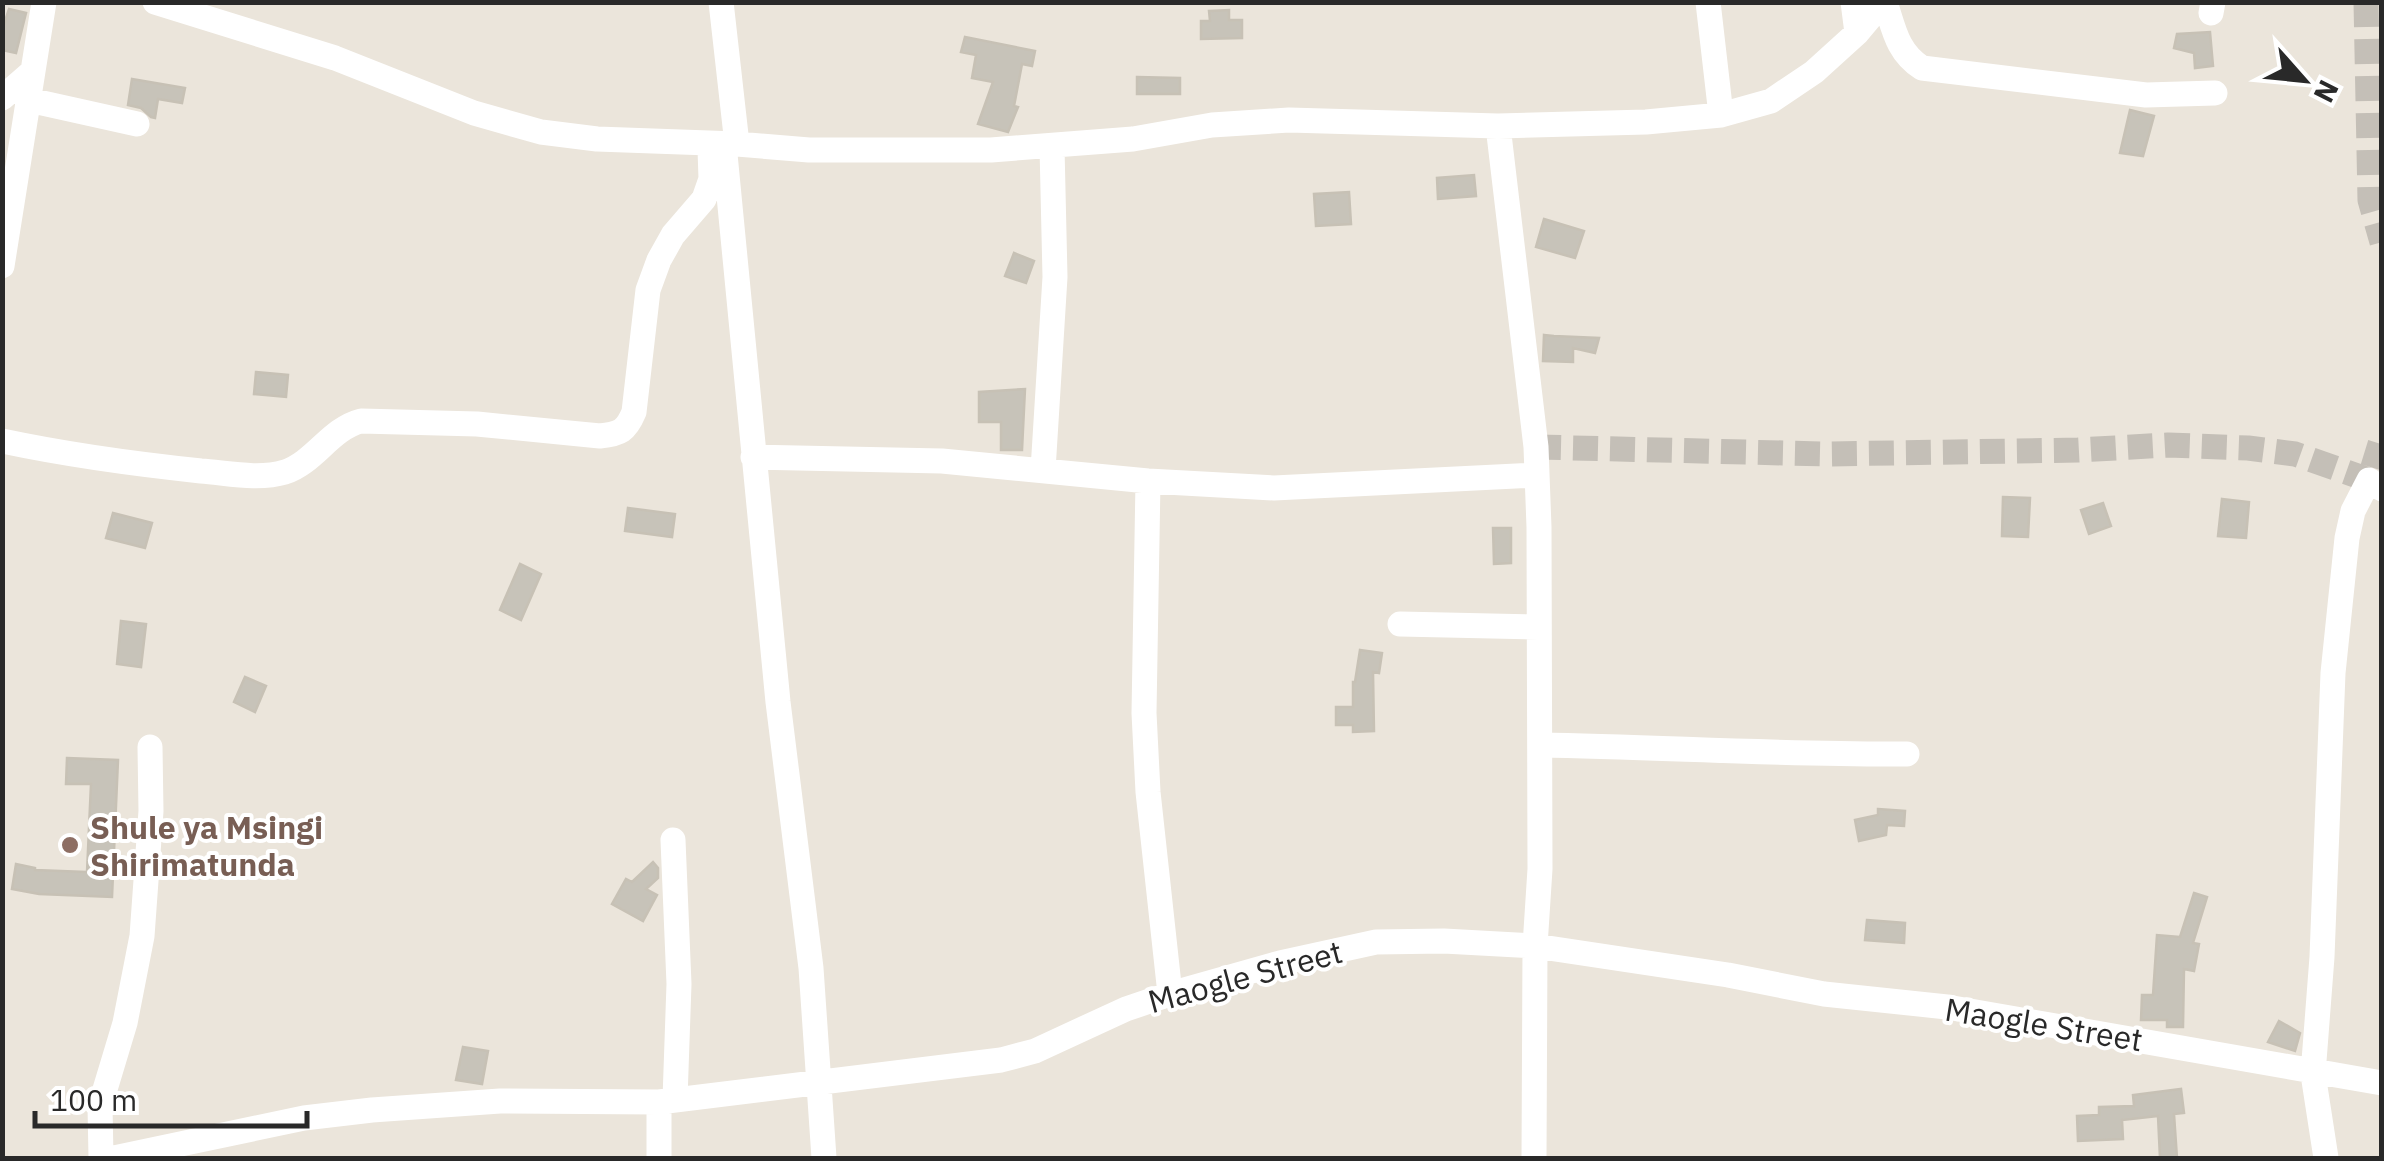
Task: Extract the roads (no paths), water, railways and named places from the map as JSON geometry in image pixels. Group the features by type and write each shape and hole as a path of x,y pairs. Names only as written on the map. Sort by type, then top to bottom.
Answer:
{"street":[{"path":"2,266 44,2"},
{"path":"155,2 336,58 474,112 541,132 596,139 809,150 1052,147 1133,139 1212,125 1288,120 1498,126 1646,122 1721,115 1771,101 1814,72 1884,2"},
{"path":"721,2 723,144 778,702 812,968 824,1158"},
{"path":"1708,2 1721,115"},
{"path":"1853,2 1857,33"},
{"path":"1884,2 1899,46 1906,57 1922,68 2146,95 2215,93"},
{"path":"2,98 32,72"},
{"path":"29,100 137,124"},
{"path":"1498,126 1537,475 1540,869 1535,946 1534,1158"},
{"path":"2,441 64,454 268,476 290,470 346,425 360,421 619,434 628,427 634,412 648,290 673,235 704,199 723,144"},
{"path":"1043,470 1055,278 1052,147"},
{"path":"753,457 922,460 1148,481 1274,488 1537,475"},
{"path":"2326,1158 2313,1074 2322,957 2333,673 2354,511 2369,480 2382,489"},
{"path":"1148,481 1144,712 1148,792 1170,994"},
{"path":"1400,624 1539,627"},
{"path":"1540,745 1801,755 1907,754"},
{"path":"101,1158 100,1106 125,1022 142,936 151,811 150,746"},
{"path":"659,1158 679,984 672,840"},
{"name":"Maogle Street","path":"114,1158 304,1118 372,1110 500,1102 667,1100 1002,1060 1035,1051 1126,1009 1170,994 1329,950 1376,942 1535,946 1728,975 1824,994 1948,1007 2313,1074 2382,1083"}],"tunnel":[{"path":"2366,2 2370,200 2382,242"},
{"path":"1536,447 1825,454 2168,445 2248,448 2295,454 2369,480 2382,438"}],"place":[{"name":"Shule ya Msingi Shirimatunda","path":"70,845"}]}
